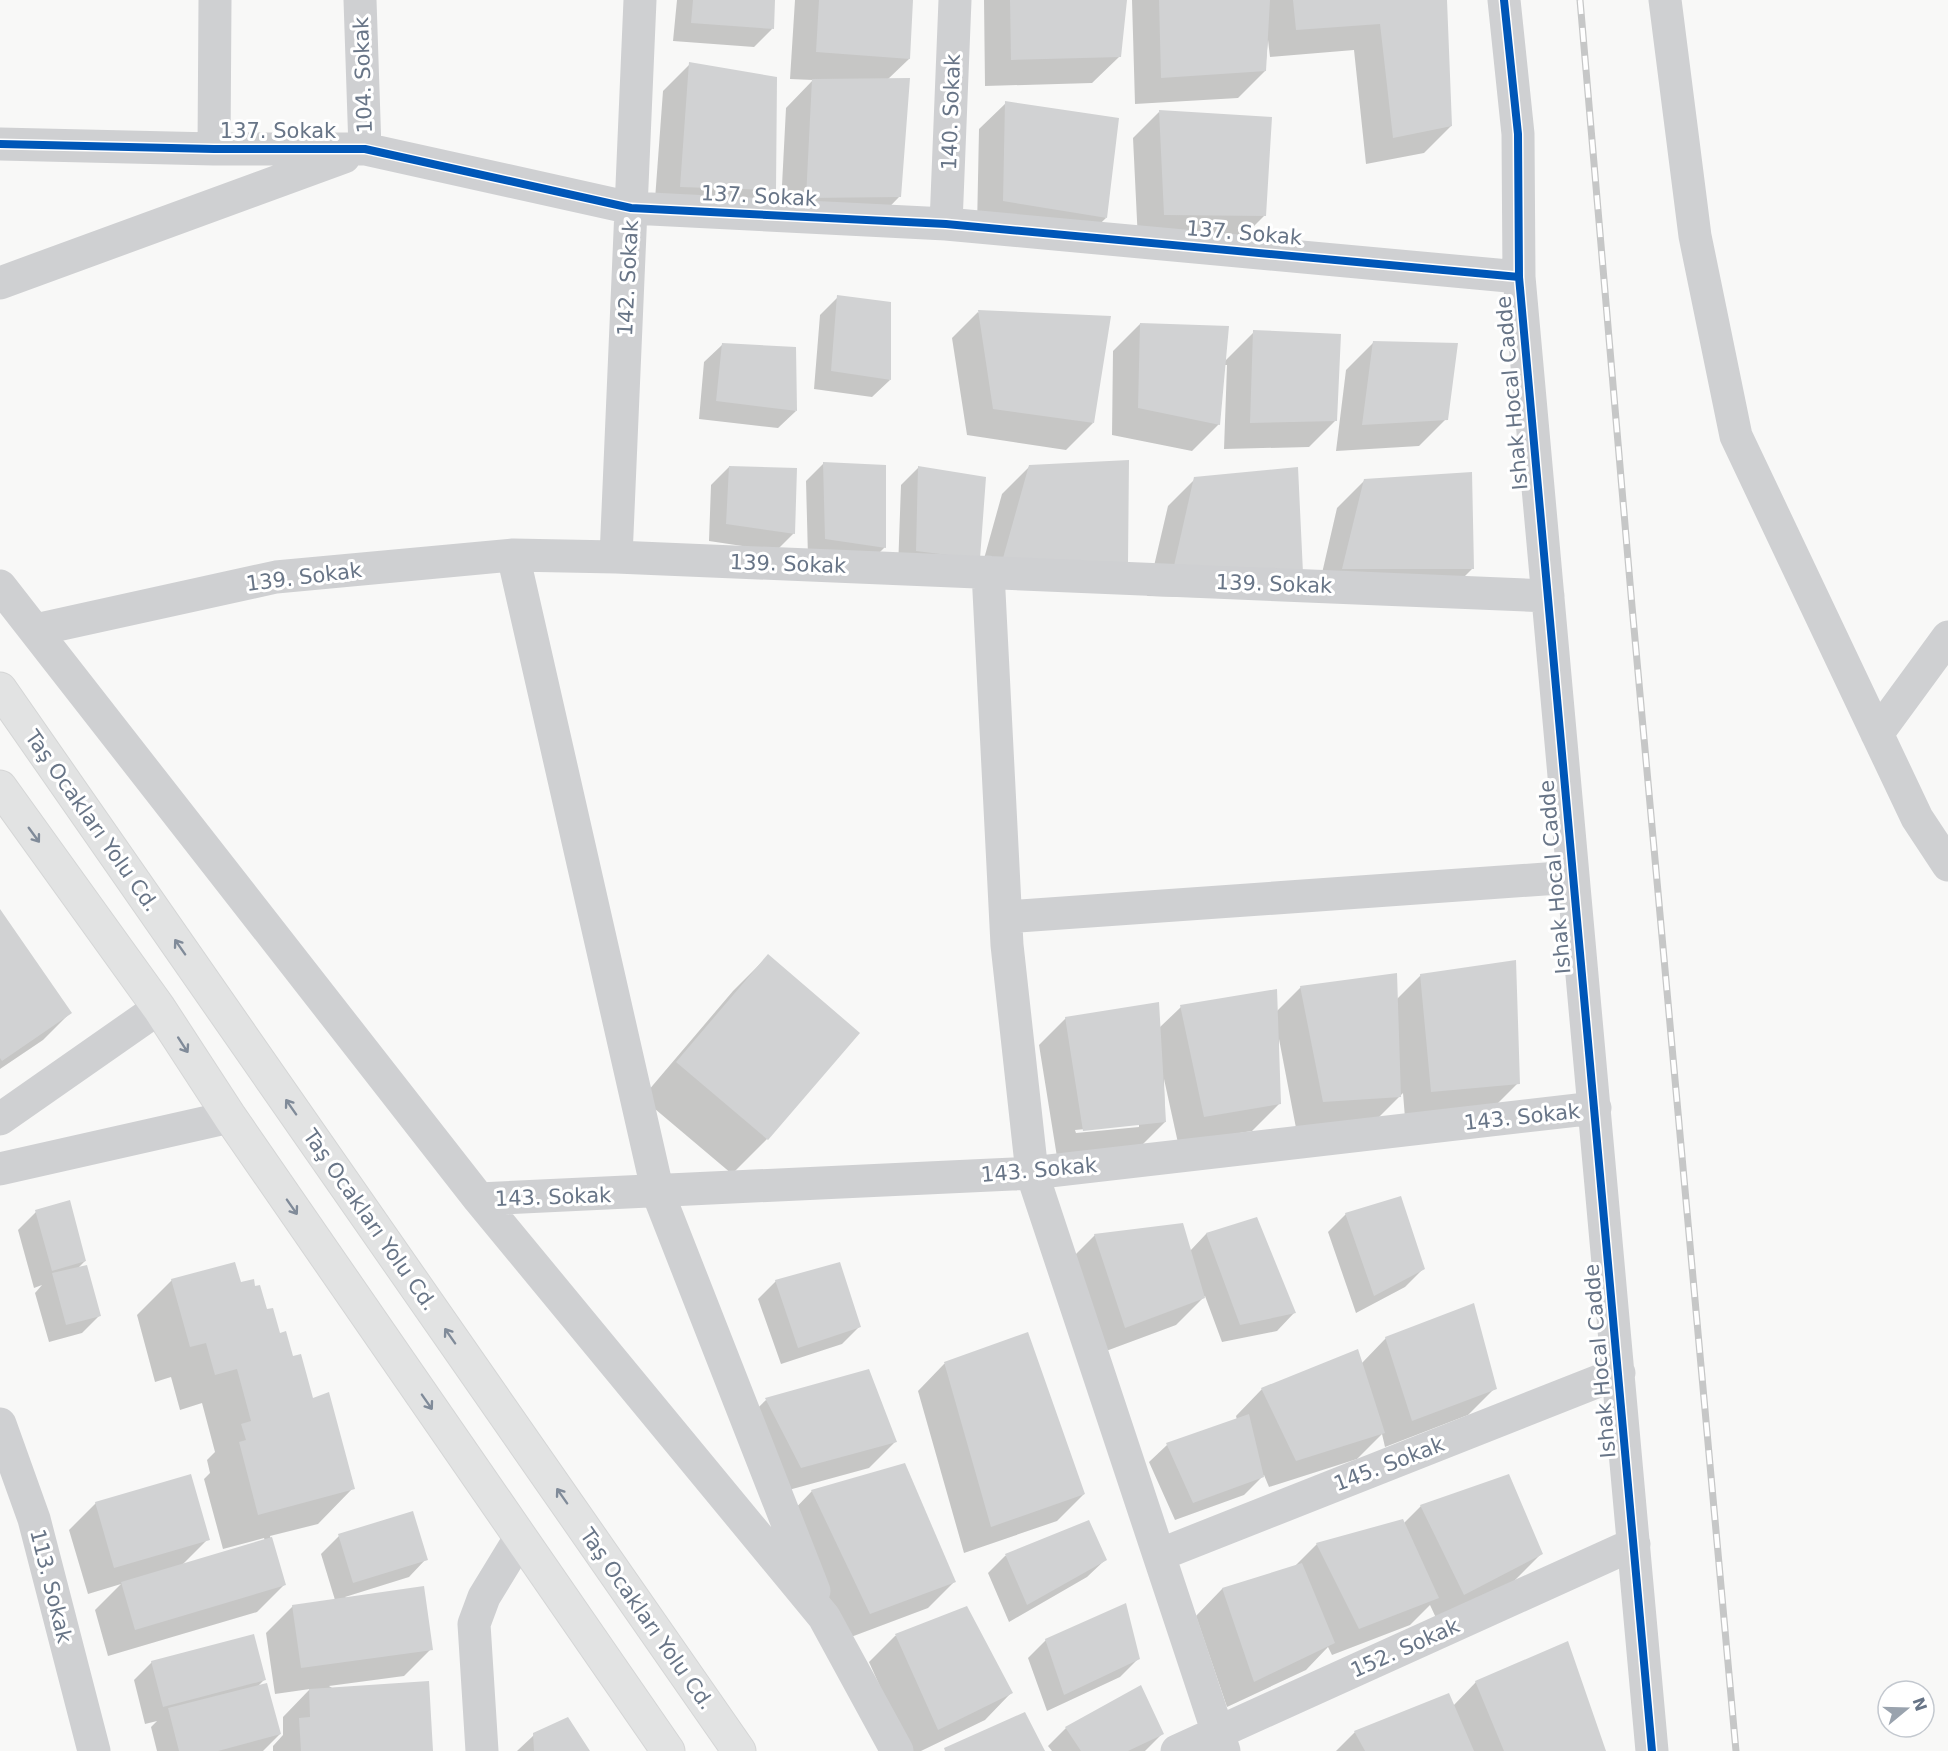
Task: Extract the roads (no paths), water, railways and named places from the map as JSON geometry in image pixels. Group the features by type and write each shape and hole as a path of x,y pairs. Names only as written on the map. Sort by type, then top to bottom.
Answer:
{"main road":[{"name":"Taş Ocakları Yolu Cd.","path":"0,688 739,1751"},
{"path":"0,787 159,1008 230,1117 668,1751"}],"street":[{"path":"214,149 215,0"},
{"name":"104. Sokak","path":"360,0 365,149"},
{"name":"142. Sokak","path":"616,556 640,0"},
{"name":"140. Sokak","path":"946,224 955,0"},
{"name":"Ishak Hocal Cadde","path":"1504,0 1518,134 1519,277 1652,1751"},
{"path":"1665,0 1695,236 1736,436 1917,818 1948,865"},
{"name":"137. Sokak","path":"0,144 214,149 365,149 631,208 946,224 1519,277"},
{"path":"0,283 365,149"},
{"path":"513,555 658,1193 824,1617 897,1751"},
{"name":"139. Sokak","path":"35,630 276,577 513,555 616,556 1548,596"},
{"path":"988,572 1006,917 1032,1173 1221,1742"},
{"path":"0,586 479,1199 824,1617"},
{"path":"1877,734 1948,637"},
{"path":"1006,917 1573,878"},
{"path":"0,1119 159,1008"},
{"name":"143. Sokak","path":"479,1199 658,1193 1032,1173 1595,1108"},
{"path":"0,1169 230,1117"},
{"name":"145. Sokak","path":"1159,1554 1619,1373"},
{"name":"113. Sokak","path":"0,1424 8,1463 34,1519 94,1751"},
{"path":"482,1751 474,1624 484,1597 520,1538"},
{"name":"152. Sokak","path":"1177,1751 1221,1742 1634,1544"}],"railway":[{"path":"1580,0 1632,606 1736,1751"}]}
